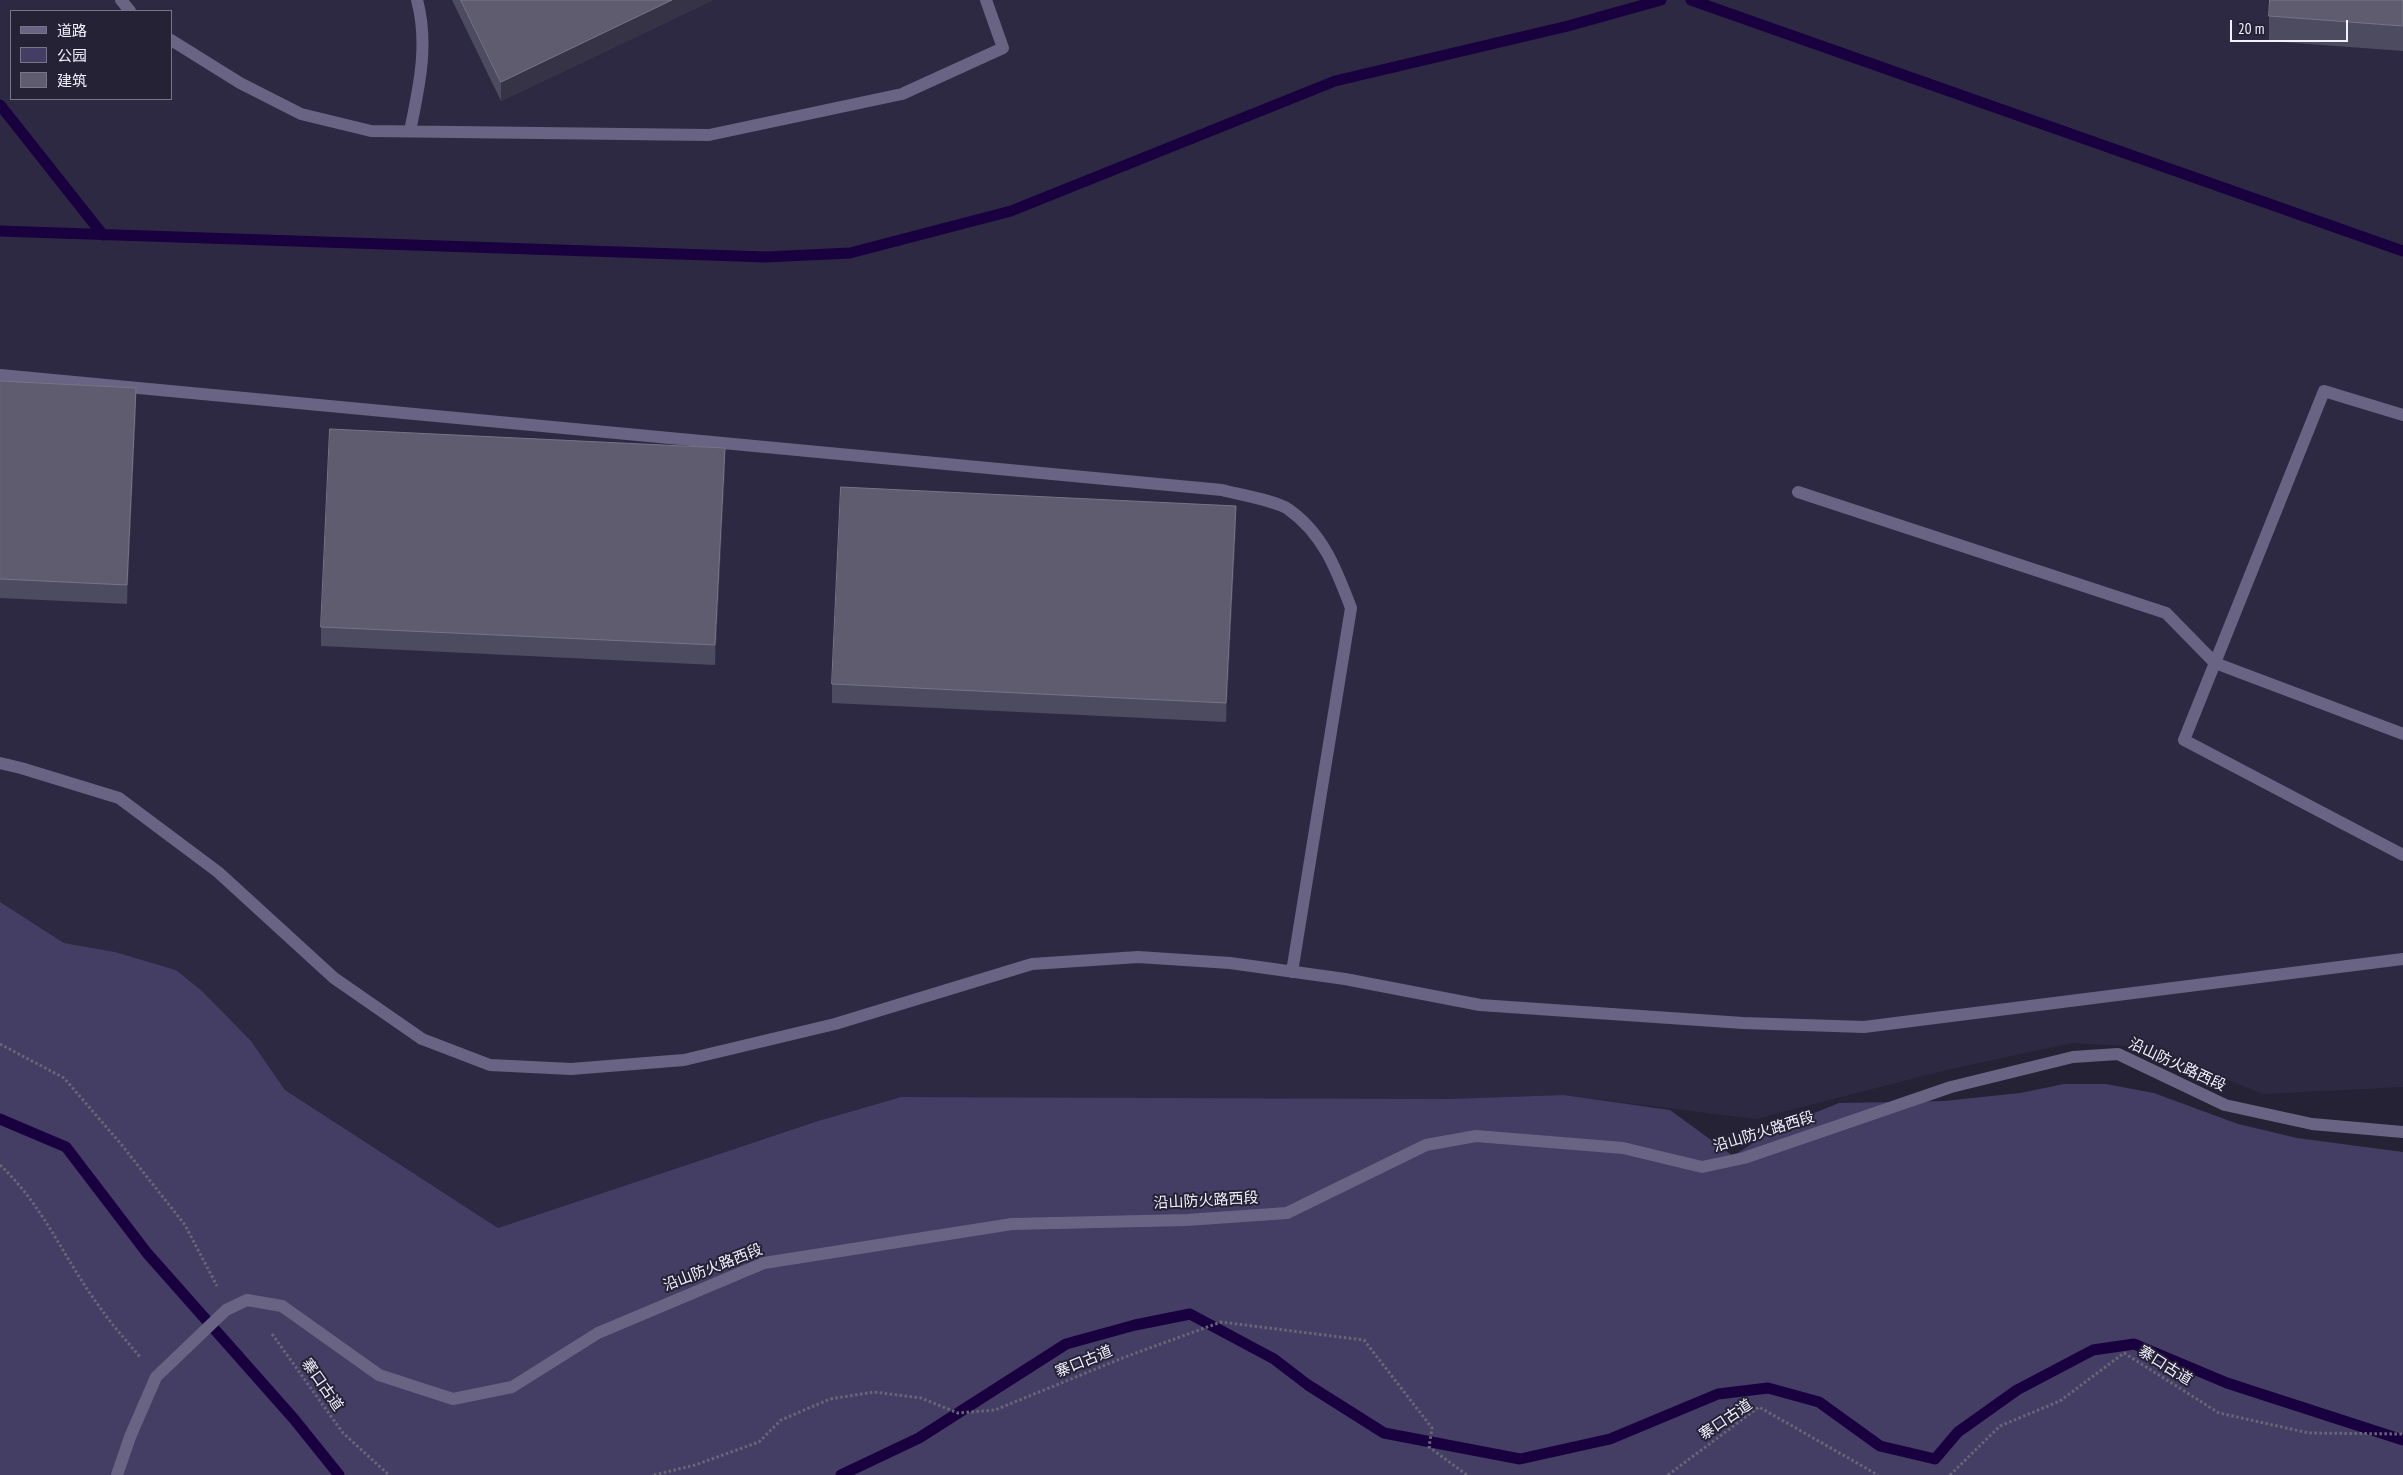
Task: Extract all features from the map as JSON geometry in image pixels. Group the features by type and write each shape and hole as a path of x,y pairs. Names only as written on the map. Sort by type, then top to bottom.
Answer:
{"street":[{"path":"121,0 129,10"},
{"path":"410,131 422,75 421,14 417,0"},
{"path":"172,41 240,83 300,114 371,131 709,135 902,94 1004,48 986,0"},
{"path":"0,375 1222,490 1287,508 1320,539 1335,566 1352,608 1292,972"},
{"path":"2403,416 2324,391 2184,740 2403,855"},
{"path":"1798,492 2166,613 2215,663 2403,734"},
{"path":"0,763 119,798 218,872 334,978 422,1039 490,1065 571,1069 684,1060 835,1024 1032,964 1138,957 1230,962 1345,979 1480,1005 1743,1023 1864,1027 2403,958"},
{"name":"沿山防火路西段","path":"248,1300 282,1306 379,1375 453,1399 512,1387 598,1332 764,1264 1012,1224 1187,1220 1287,1213 1426,1145 1476,1136 1623,1148 1702,1167 1744,1158 1951,1087 2073,1057 2118,1054 2225,1104 2312,1124 2403,1132"},
{"path":"117,1475 130,1437 156,1377 228,1309 248,1300"}],"path":[{"path":"0,1044 64,1078 96,1115 185,1225 228,1309"},
{"path":"0,1165 16,1180 47,1220 98,1306 156,1377"},
{"name":"寨口古道","path":"248,1300 343,1434 389,1475"},
{"name":"寨口古道","path":"654,1475 694,1465 759,1442 781,1420 830,1399 874,1392 921,1398 958,1413 995,1410 1125,1357 1221,1322 1364,1340 1432,1428 1428,1447 1466,1475"},
{"name":"寨口古道","path":"1950,1475 2000,1426 2060,1401 2124,1353 2219,1413 2309,1433 2403,1434"},
{"name":"寨口古道","path":"1668,1475 1760,1407 1878,1475"}],"shaded area":[{"path":"0,0 2403,0 2403,1087 2263,1094 2146,1047 2072,1043 1942,1071 1756,1119 1564,1095 1448,1099 901,1097 818,1121 498,1228 285,1090 251,1041 202,991 176,970 115,952 64,943 0,902"}],"green space":[{"path":"0,902 64,943 115,952 176,970 202,991 251,1041 285,1090 498,1228 818,1121 901,1097 1448,1099 1564,1095 1670,1110 1733,1156 1775,1129 1839,1103 1944,1101 2020,1093 2064,1084 2106,1084 2154,1093 2238,1124 2297,1138 2403,1152 2403,1475 0,1475"}],"building":[{"path":"461,0 672,0 501,82"},
{"path":"2270,0 2403,0 2403,26 2269,16"},
{"path":"0,381 136,388 127,585 0,579"},
{"path":"330,429 725,448 715,645 321,627"},
{"path":"841,487 1236,506 1226,703 832,684"}],"waterway":[{"path":"0,231 766,257 850,253 1011,211 1335,81 1568,26 1661,0"},
{"path":"1691,0 2403,251"},
{"path":"0,105 103,235"},
{"path":"0,1119 66,1147 147,1253 294,1419 339,1475"},
{"path":"841,1475 919,1438 1066,1344 1135,1325 1190,1314 1274,1359 1308,1385 1384,1433 1520,1459 1610,1439 1718,1394 1768,1388 1819,1402 1880,1446 1935,1459 1958,1432 2017,1390 2093,1350 2134,1344 2227,1383 2403,1440"}]}
